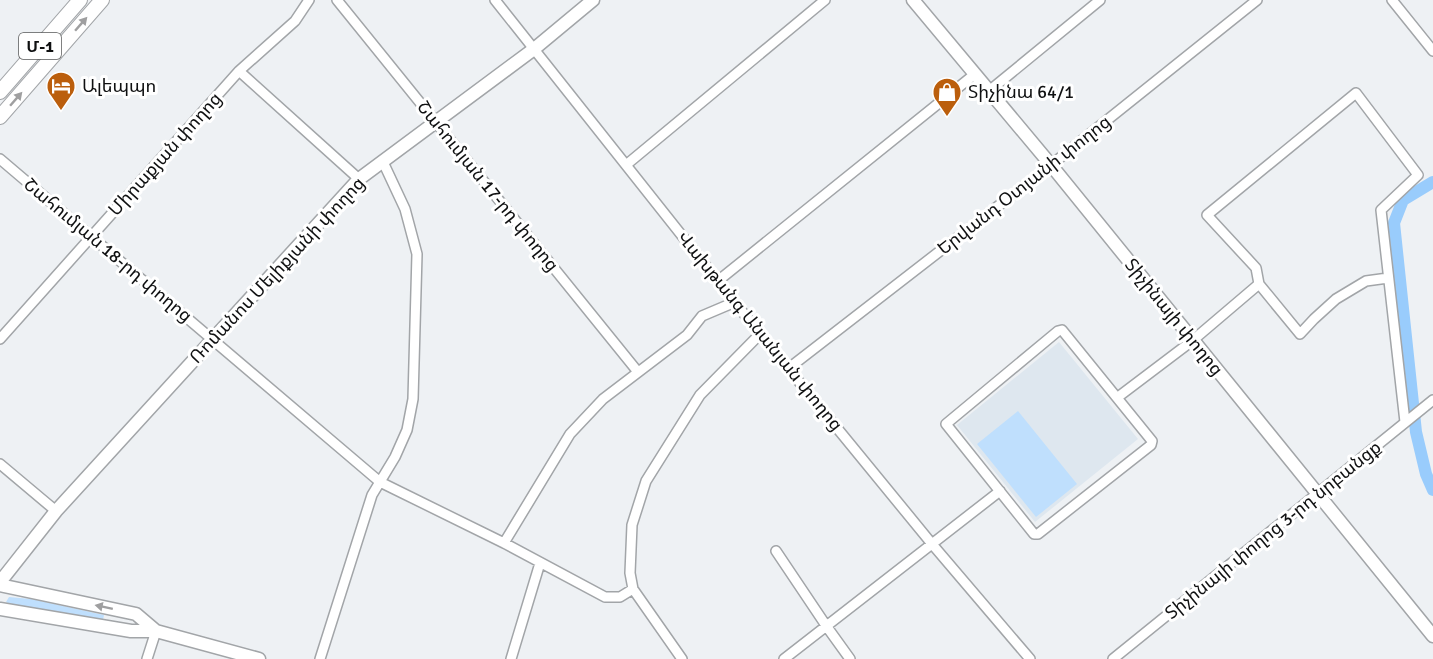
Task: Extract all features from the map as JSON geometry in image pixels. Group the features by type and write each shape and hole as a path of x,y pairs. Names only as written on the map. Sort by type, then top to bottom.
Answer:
{"main road":[{"name":"Մ-1","path":"0,92 80,0"},
{"name":"Մ-1","path":"0,117 102,0"}],"street":[{"name":"Միրաքյան փողոց","path":"0,339 239,71 295,21 309,0"},
{"name":"Շահումյան 17-րդ փողոց","path":"337,0 638,372"},
{"name":"Վախթանգ Անանյան փողոց","path":"495,0 760,334 932,544 1030,659"},
{"name":"Ռոմանոս Մելիքյանի փողոց","path":"0,584 3,576 56,512 359,179 534,49 593,0"},
{"path":"626,165 825,0"},
{"name":"Տիչինայի փողոց","path":"913,0 1051,165 1433,636"},
{"path":"989,91 1100,0"},
{"name":"Երվանդ Օտյանի փողոց","path":"789,368 1051,165 1257,0"},
{"path":"1392,0 1433,51"},
{"path":"239,71 359,179"},
{"path":"719,280 975,74"},
{"path":"1388,278 1366,281 1336,299 1300,334 1259,284 1256,268 1207,215 1356,93 1418,175 1380,210 1388,278 1405,423"},
{"name":"Շահումյան 18-րդ փողոց","path":"0,159 380,482 504,543 605,597 620,597 633,589"},
{"path":"320,659 372,495 395,457 407,430 413,399 417,254 405,209 383,162"},
{"path":"1118,397 1192,341 1259,284"},
{"path":"504,543 570,434 603,399 687,335 702,316 735,303"},
{"path":"1062,330 1151,439 1151,445 1038,534 1031,531 999,491 946,424 1062,330"},
{"path":"682,659 633,589 630,573 632,525 646,481 700,395 760,334"},
{"name":"Տիչինայի փողոց 3-րդ նրբանցք","path":"1113,659 1430,403"},
{"path":"0,464 56,512"},
{"path":"784,659 999,491"},
{"path":"776,550 826,627 850,659"},
{"path":"511,659 540,563"},
{"path":"0,584 136,614 156,631"},
{"path":"0,609 132,631 156,631 259,659"},
{"path":"147,659 156,631"}],"shaded area":[{"path":"1059,342 1138,439 1035,522 957,425"},
{"path":"1018,411 1077,484 1036,517 977,444"},
{"path":"9,597 31,599 104,615 103,620 14,606 6,602"}],"waterway":[{"path":"1433,182 1403,200 1394,223 1416,432 1426,474 1433,490"}],"place":[{"name":"Ալեպպո","path":"61,112"},
{"name":"Տիչինա 64/1","path":"947,118"}]}
